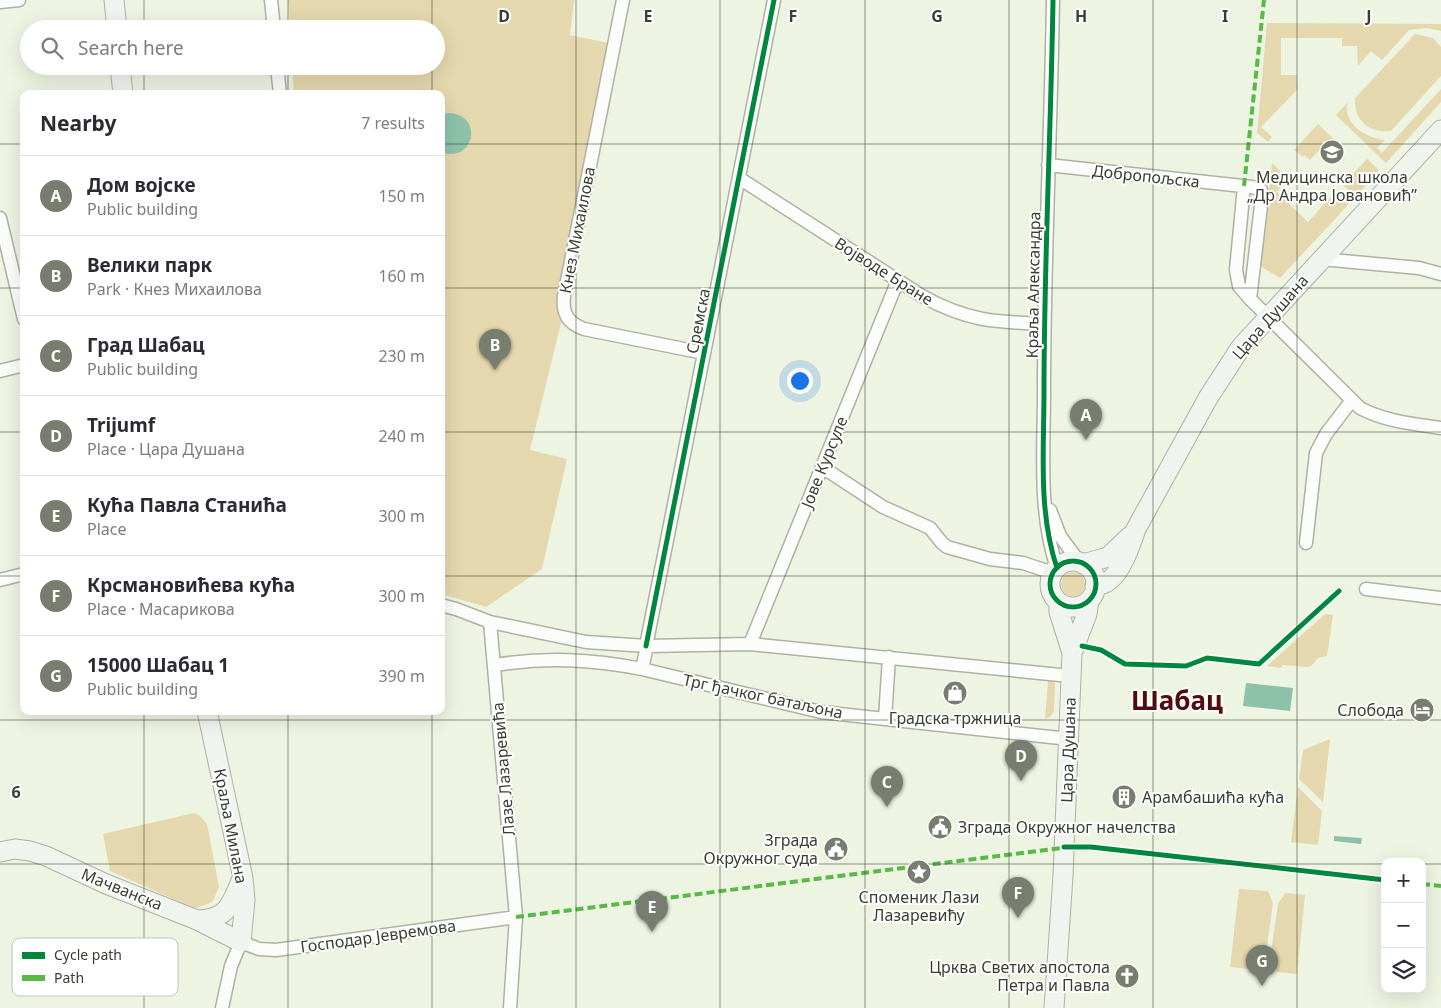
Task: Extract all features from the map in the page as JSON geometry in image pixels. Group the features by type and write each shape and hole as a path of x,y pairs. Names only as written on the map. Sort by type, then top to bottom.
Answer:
{"main road":[{"path":"114,0 116,20"},
{"path":"121,75 123,90"},
{"name":"Цара Душана","path":"1054,1008 1064,848 1072,653 1087,614 1092,593 1116,573 1136,529 1225,370 1241,347 1441,130"},
{"name":"Цара Душана","path":"1082,564 1108,556 1136,529"},
{"path":"1067,563 1082,564 1093,573 1092,593 1084,604 1071,607 1059,603 1050,590 1050,582 1055,570 1067,563"},
{"name":"Цара Душана","path":"1059,603 1059,612 1072,653"},
{"name":"Краља Милана","path":"208,715 243,878 245,900 241,942"},
{"name":"Мачванска","path":"0,852 15,849 30,851 197,920 241,942"},
{"path":"197,920 219,916 231,904 243,878"}],"street":[{"path":"0,2 19,0"},
{"path":"271,0 273,20"},
{"name":"Кнез Михаилова","path":"623,0 564,294 564,312 569,321 584,330 704,353"},
{"name":"Сремска","path":"647,646 774,0"},
{"name":"Краља Александра","path":"1053,0 1044,324 1045,496 1048,535 1055,570"},
{"path":"278,75 280,90"},
{"name":"Добропољска","path":"1048,165 1258,188 1262,194 1250,299"},
{"name":"Војводе Бране","path":"739,178 939,305 970,318 998,322 1044,324"},
{"path":"1244,186 1236,270 1239,286 1267,317 1360,408 1389,419 1441,428"},
{"path":"0,218 20,302"},
{"path":"1321,259 1419,268 1441,274"},
{"name":"Јове Курсуле","path":"750,644 898,280"},
{"path":"0,371 20,366"},
{"path":"1306,543 1316,453 1326,434 1352,400"},
{"path":"822,467 883,507 930,528 942,543 948,547 984,558 1023,563 1055,570"},
{"name":"Краља Александра","path":"1045,496 1060,536 1082,564"},
{"path":"0,580 20,575"},
{"path":"1366,589 1441,598"},
{"name":"Трг ђачког батаљона","path":"445,606 490,622 586,642 647,646 750,644 1070,676"},
{"name":"Лазе Лазаревића","path":"490,622 516,916 510,1008"},
{"path":"642,669 647,646"},
{"path":"885,719 889,657"},
{"name":"Трг ђачког батаљона","path":"495,665 520,661 567,659 609,662 822,712 1069,740"},
{"name":"Господар Јевремова","path":"241,942 259,949 276,950 516,916"},
{"path":"222,1008 231,966 241,942"}],"shaded area":[{"path":"288,0 574,0 570,35 613,44 569,290 530,450 567,459 542,569 486,607 445,595 445,90 294,90 293,75 445,75 445,20 289,20"},
{"path":"1267,23 1441,24 1441,31 1427,28 1409,30 1382,60 1371,51 1358,66 1357,46 1342,46 1342,38 1281,38 1281,75 1297,75 1298,89 1261,127 1272,137 1268,142 1257,133"},
{"path":"1415,34 1433,38 1441,47 1441,76 1391,131 1370,128 1364,124 1357,113 1355,98"},
{"path":"1441,89 1441,102 1386,163 1336,115 1348,102 1347,110 1352,123 1363,133 1385,140 1377,148 1382,153"},
{"path":"445,114 460,115 467,121 471,129 471,137 467,145 461,151 452,154 445,153"},
{"path":"1318,124 1342,147 1337,152 1327,142 1310,160 1305,155 1303,157 1294,150"},
{"path":"1367,159 1379,170 1359,193 1353,194 1343,185"},
{"path":"1272,163 1288,179 1277,192 1308,222 1338,189 1348,199 1348,205 1280,278 1260,266"},
{"path":"1073,572 1082,575 1085,584 1082,593 1073,596 1064,593 1061,584 1064,575"},
{"path":"1325,614 1333,615 1327,656 1318,658 1308,667 1283,665 1280,668 1267,666"},
{"path":"1048,681 1055,683 1054,712 1045,719"},
{"path":"1246,683 1293,688 1290,711 1243,706"},
{"path":"1330,739 1323,802 1299,779 1303,750"},
{"path":"1298,787 1322,811 1318,845 1291,842"},
{"path":"194,813 199,815 207,824 219,887 213,901 196,908 110,871 103,834"},
{"path":"1334,836 1362,838 1361,844 1334,841"},
{"path":"1239,889 1268,891 1273,903 1266,953 1258,958 1257,970 1230,967"},
{"path":"1285,893 1305,895 1297,974 1276,972 1278,960 1271,952 1278,904"}],"marked path":[{"path":"1244,186 1264,0"},
{"path":"516,917 1069,847"},
{"path":"1426,884 1441,886"}],"cycle path":[{"path":"646,646 774,0"},
{"path":"1053,0 1045,293 1043,481 1047,525 1057,568"},
{"path":"1073,561 1086,565 1092,571 1096,584 1092,597 1086,603 1073,607 1060,603 1054,597 1050,584 1054,571 1060,565 1073,561"},
{"path":"1082,646 1101,650 1125,664 1186,666 1207,658 1259,664 1339,591"},
{"path":"1064,847 1091,847 1381,880"}],"place":[{"name":"Медицинска школа „Др Андра Јовановић”","path":"1332,152"},
{"name":"Велики парк","path":"495,370"},
{"name":"Дом војске","path":"1086,440"},
{"name":"Градска тржница","path":"955,693"},
{"name":"Слобода","path":"1422,710"},
{"name":"Trijumf","path":"1021,781"},
{"name":"Арамбашића кућа","path":"1124,797"},
{"name":"Град Шабац","path":"887,807"},
{"name":"Зграда Окружног начелства","path":"940,827"},
{"name":"Зграда Окружног суда","path":"836,849"},
{"name":"Споменик Лази Лазаревићу","path":"919,872"},
{"name":"Крсмановићева кућа","path":"1018,918"},
{"name":"Кућа Павла Станића","path":"652,932"},
{"name":"Црква Светих апостола Петра и Павла","path":"1127,976"},
{"name":"15000 Шабац 1","path":"1262,986"}],"district":[{"name":"Шабац","path":"1177,700"}]}
